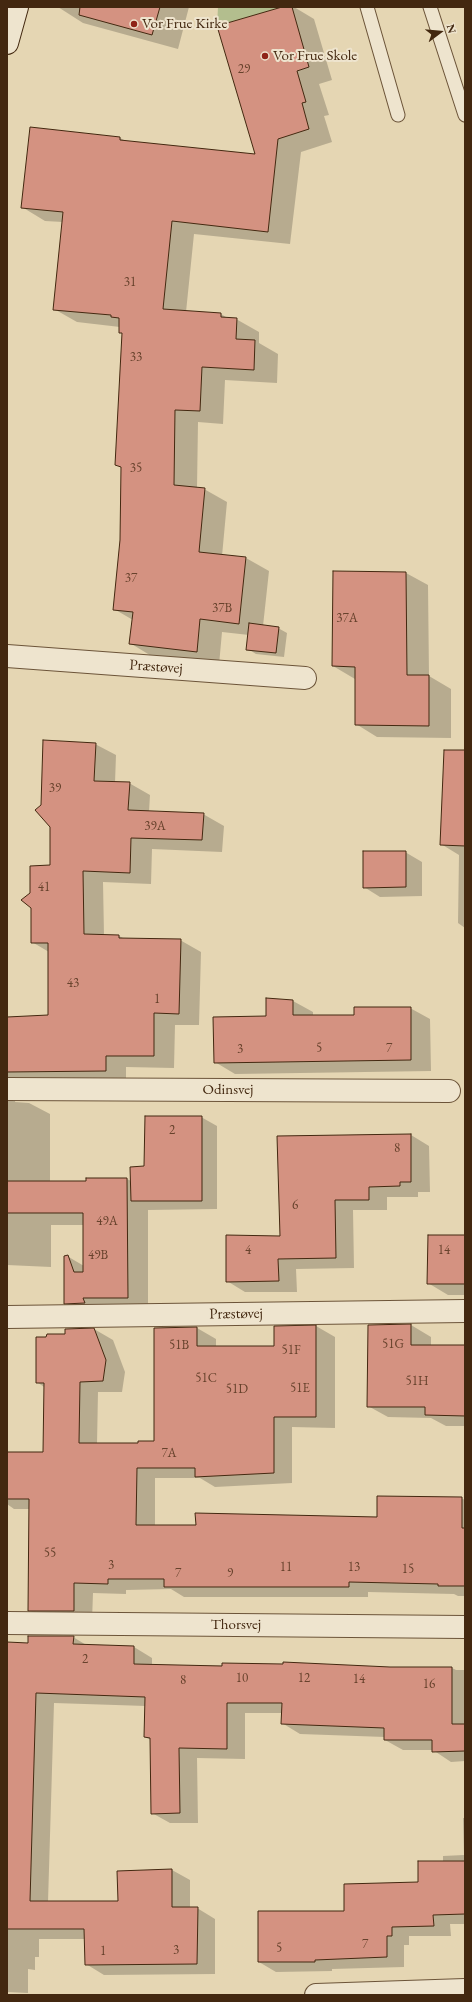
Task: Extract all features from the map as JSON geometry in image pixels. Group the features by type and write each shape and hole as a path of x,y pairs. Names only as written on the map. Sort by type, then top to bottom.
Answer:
{"street":[{"path":"7,43 17,7"},
{"name":"Præstøvej","path":"7,656 305,678"},
{"name":"Odinsvej","path":"7,1089 449,1091"},
{"name":"Præstøvej","path":"7,1317 465,1310"},
{"name":"Thorsvej","path":"7,1623 465,1627"},
{"path":"316,1995 465,1990"}],"lane":[{"path":"366,7 398,114"},
{"path":"430,7 465,115"}],"green space":[{"path":"218,7 282,7 217,26"}],"building":[{"name":"Vor Frue Kirke","path":"80,7 160,7 152,35 79,15"},
{"path":"282,7 292,7 309,67 297,71 306,102 302,103 309,129 278,139 268,232 172,221 163,309 221,313 221,317 237,318 236,339 255,340 254,370 202,367 200,411 175,410 174,485 205,488 199,552 246,557 239,624 200,619 197,652 129,644 133,612 113,610 120,540 121,467 115,465 122,333 119,333 119,318 111,317 111,315 53,310 63,212 21,208 30,127 120,137 120,140 255,154 217,26"},
{"path":"333,571 406,572 407,675 429,675 429,726 355,725 355,667 332,666"},
{"path":"249,623 279,627 276,653 246,650"},
{"path":"43,740 96,743 94,781 130,782 128,810 204,813 202,840 131,838 130,873 83,871 84,934 119,935 119,938 181,939 179,1014 154,1013 154,1056 106,1056 106,1071 7,1072 7,1017 48,1015 48,943 31,943 31,908 21,900 30,893 30,866 50,865 50,827 35,810 41,805"},
{"path":"444,750 465,750 465,846 440,845"},
{"path":"363,851 406,851 406,887 363,888"},
{"path":"266,998 293,1000 293,1015 354,1015 354,1007 411,1007 411,1060 214,1063 213,1017 266,1016"},
{"path":"145,1116 202,1116 202,1201 131,1201 130,1167 144,1166"},
{"path":"411,1134 411,1182 400,1182 400,1186 369,1187 369,1200 335,1200 336,1258 278,1259 279,1281 226,1282 226,1235 280,1236 277,1136"},
{"path":"86,1178 127,1178 128,1298 83,1298 85,1303 64,1304 64,1256 68,1255 74,1272 83,1272 83,1213 7,1213 7,1181 86,1181"},
{"path":"428,1235 465,1235 465,1284 427,1284"},
{"path":"411,1324 411,1345 465,1345 465,1416 425,1415 425,1407 367,1407 368,1325"},
{"path":"316,1325 316,1417 274,1417 274,1473 195,1477 195,1468 137,1468 136,1525 196,1525 195,1513 377,1517 377,1496 462,1497 462,1528 465,1528 465,1586 349,1582 349,1587 164,1587 164,1579 108,1579 108,1584 74,1583 74,1611 28,1611 29,1499 7,1499 7,1452 43,1452 44,1383 36,1383 36,1337 46,1337 47,1334 65,1334 65,1329 94,1328 106,1360 103,1381 80,1382 79,1443 138,1443 138,1441 154,1441 154,1328 197,1327 197,1346 274,1346 274,1326"},
{"path":"28,1636 74,1636 73,1644 134,1646 134,1664 222,1666 222,1663 283,1664 283,1662 390,1667 452,1667 452,1724 465,1724 465,1751 432,1752 432,1740 384,1740 384,1728 281,1724 282,1703 227,1703 227,1749 179,1748 180,1813 151,1814 150,1738 144,1737 145,1697 36,1693 30,1901 118,1901 117,1871 172,1869 172,1907 198,1907 197,1964 85,1965 84,1929 7,1929 7,1642 28,1643"},
{"path":"418,1861 465,1861 465,1914 433,1915 434,1926 392,1927 392,1936 387,1936 387,1957 315,1960 315,1962 258,1962 258,1911 344,1911 344,1884 418,1882"}],"place":[{"name":"Vor Frue Kirke","path":"134,24"},
{"name":"Vor Frue Skole","path":"265,56"}]}
